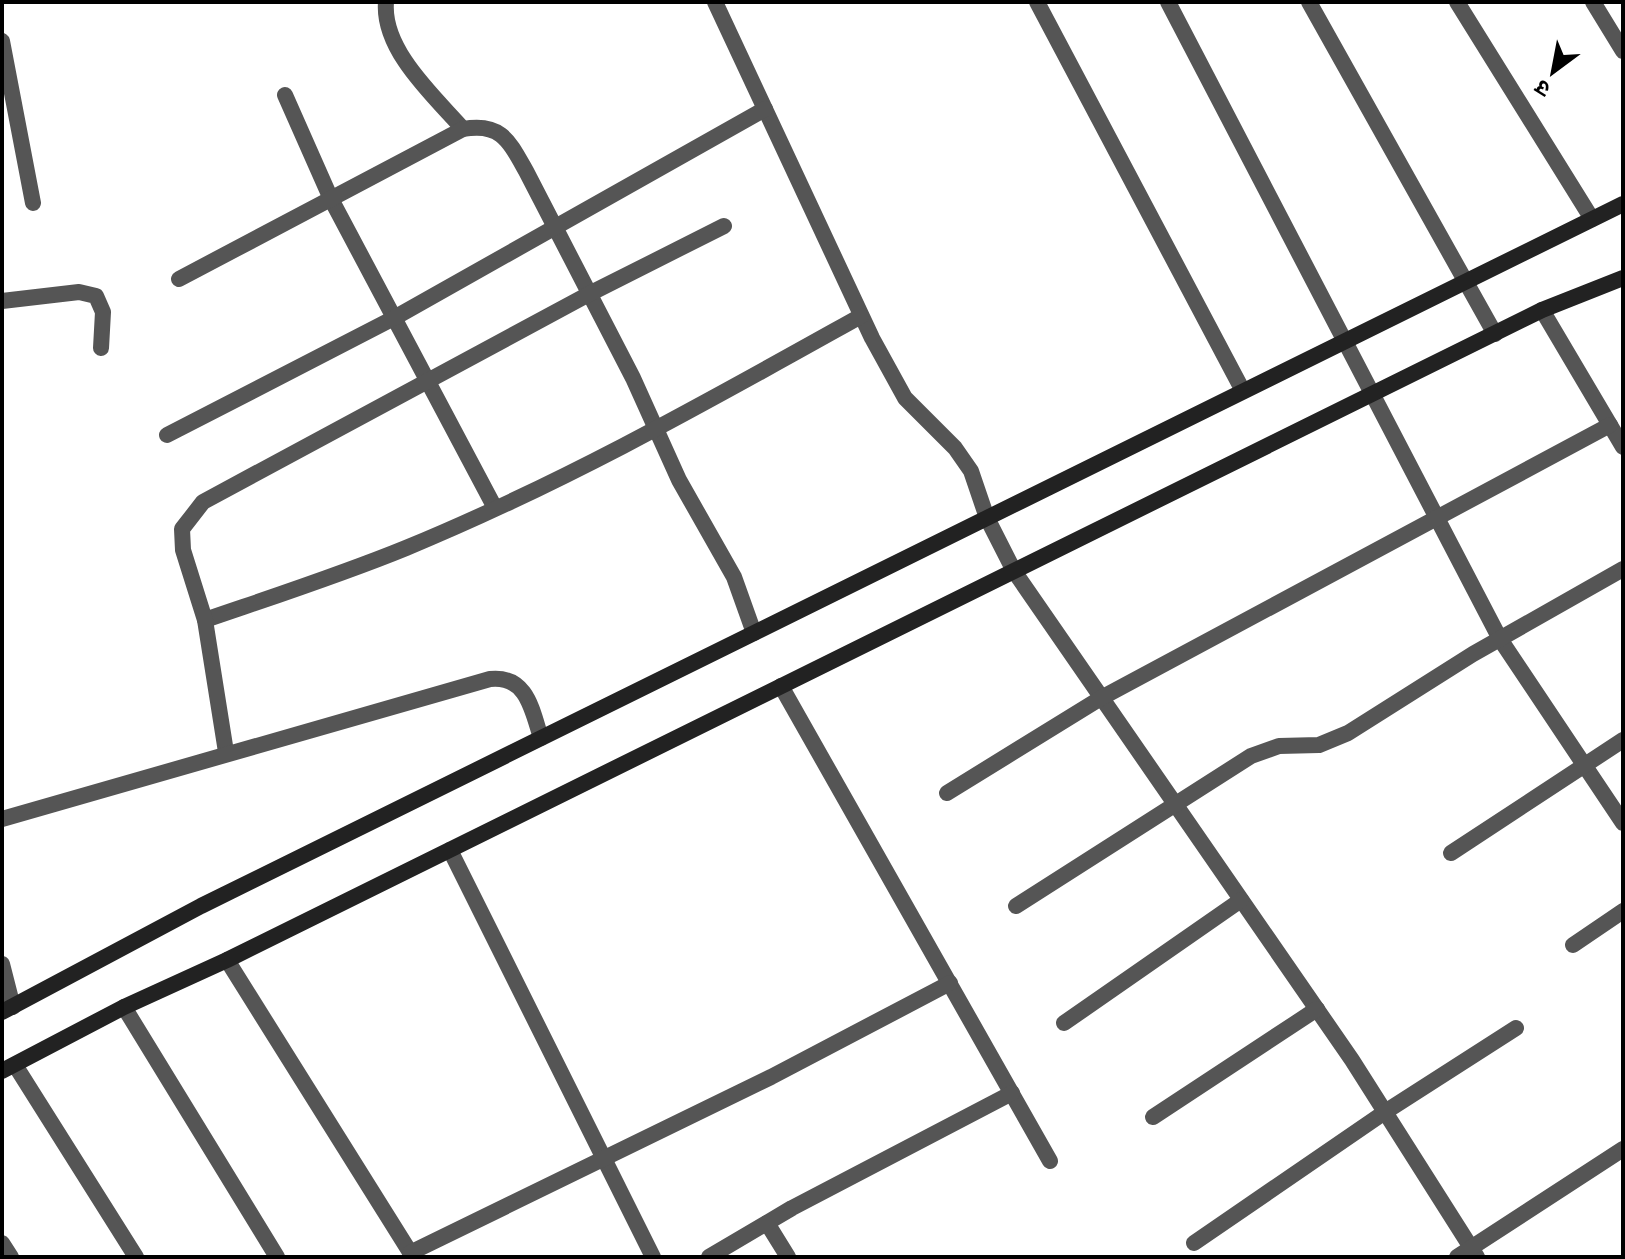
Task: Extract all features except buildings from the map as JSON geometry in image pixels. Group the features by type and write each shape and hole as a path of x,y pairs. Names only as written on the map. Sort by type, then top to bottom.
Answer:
{"main road":[{"path":"7,1010 201,906 1623,204"},
{"path":"8,1068 124,1007 227,960 1542,310 1623,278"}],"street":[{"path":"386,2 385,17 404,57 463,129"},
{"path":"715,2 861,316 905,398 955,448 971,471 987,518 1014,571 1317,1009 1385,1112 1469,1254 1623,1149"},
{"path":"1037,2 1243,391"},
{"path":"1168,2 1370,395 1500,639 1623,823"},
{"path":"1309,2 1495,334"},
{"path":"1457,2 1592,219"},
{"path":"1593,2 1623,51"},
{"path":"2,41 33,203"},
{"path":"285,95 331,199 495,508"},
{"path":"167,435 394,318 554,225 765,109"},
{"path":"179,279 463,129 481,126 503,135 554,225 679,480 734,577 754,633"},
{"path":"226,752 205,620 183,550 182,529 189,516 203,502 589,294 724,226"},
{"path":"2,301 79,292 96,296 103,312 101,348"},
{"path":"1542,310 1623,447"},
{"path":"205,620 405,549 495,508 657,430 861,316"},
{"path":"947,793 1101,698 1610,425"},
{"path":"1016,906 1174,802 1251,756 1279,746 1319,745 1348,733 1500,639 1623,569"},
{"path":"2,819 226,752 501,678 518,685 526,694 541,738"},
{"path":"781,686 1050,1161"},
{"path":"1451,853 1623,740"},
{"path":"450,850 653,1257"},
{"path":"1064,1023 1241,900"},
{"path":"1573,945 1623,911"},
{"path":"227,960 411,1255 605,1156 771,1077 950,983"},
{"path":"2,964 7,1010"},
{"path":"124,1007 277,1257"},
{"path":"1153,1117 1317,1009"},
{"path":"1194,1243 1385,1112 1516,1028"},
{"path":"8,1068 136,1257"},
{"path":"709,1257 1012,1093"},
{"path":"767,1223 788,1257"},
{"path":"2,1243 11,1257"}]}
